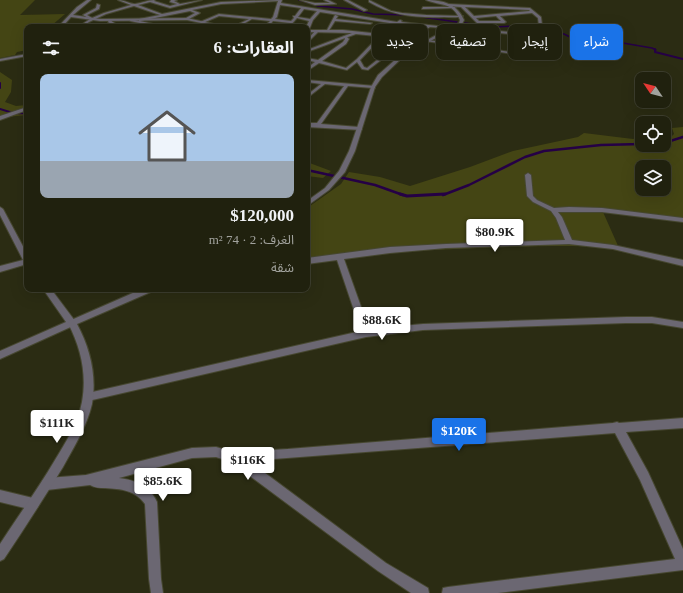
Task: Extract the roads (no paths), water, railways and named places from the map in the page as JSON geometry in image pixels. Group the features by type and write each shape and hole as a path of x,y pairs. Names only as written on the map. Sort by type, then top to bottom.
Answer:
{"street":[{"path":"63,24 89,0"},
{"path":"120,0 161,14"},
{"path":"84,24 90,19 150,0 170,7"},
{"path":"172,0 182,5 198,8"},
{"path":"153,12 200,0"},
{"path":"140,20 161,14 221,3 256,0 280,0 273,21 270,24"},
{"path":"302,0 320,5 334,4 326,0"},
{"path":"346,0 365,10"},
{"path":"428,0 448,4 530,9 540,18 540,24"},
{"path":"370,1 399,14 461,16"},
{"path":"279,4 339,13 378,24"},
{"path":"437,16 438,4"},
{"path":"448,4 456,8 461,16 462,20 459,24"},
{"path":"77,17 85,15 98,8 98,5"},
{"path":"461,5 472,17 478,22 504,22 497,14 469,13"},
{"path":"205,7 211,9 243,7"},
{"path":"202,22 219,15 290,22 303,8"},
{"path":"423,8 456,8"},
{"path":"187,19 198,13 189,10"},
{"path":"310,24 311,20 320,10"},
{"path":"472,17 533,12"},
{"path":"327,31 339,13"},
{"path":"85,15 90,19"},
{"path":"71,16 109,20 187,19 210,24"},
{"path":"398,22 405,17"},
{"path":"294,18 311,20"},
{"path":"241,24 251,19"},
{"path":"109,20 114,24"},
{"path":"131,20 150,24"},
{"path":"333,20 398,22 436,27"},
{"path":"365,33 370,22"},
{"path":"310,31 372,34"},
{"path":"310,38 316,31"},
{"path":"310,50 356,32"},
{"path":"310,69 345,43 348,40 345,37"},
{"path":"428,41 436,37"},
{"path":"428,41 436,42"},
{"path":"310,60 346,69 358,60 372,45"},
{"path":"0,60 24,56"},
{"path":"358,60 363,68 368,69 379,60"},
{"path":"310,202 334,183 342,172 352,151 373,87 380,76 399,60"},
{"path":"310,81 373,87"},
{"path":"310,95 324,83"},
{"path":"318,125 347,85"},
{"path":"0,118 24,109"},
{"path":"310,125 359,129"},
{"path":"528,175 532,199 553,210 559,217 569,242"},
{"path":"553,210 569,208 601,210 682,222"},
{"path":"0,209 24,255"},
{"path":"310,261 339,256 446,246 569,242 619,248 683,263"},
{"path":"339,256 366,333"},
{"path":"0,269 24,262"},
{"path":"0,555 47,484 78,431 88,397 88,367 83,342 72,323 48,292"},
{"path":"0,355 143,292"},
{"path":"88,397 366,333 430,326 626,320 652,320 683,325"},
{"path":"86,481 192,453 216,452 234,457 288,454 683,422"},
{"path":"448,593 498,586 613,575 683,564 644,476 617,427"},
{"path":"234,457 382,567 423,593"},
{"path":"47,484 86,481 115,483 142,490 151,502 157,593"},
{"path":"0,496 33,504"}],"waterway":[{"path":"299,0 318,6 352,9 373,14 408,15"},
{"path":"422,17 457,22"},
{"path":"465,23 493,27 518,26 564,34 572,38 611,41 655,50"},
{"path":"655,50 655,52 683,59"},
{"path":"0,83 0,88"},
{"path":"0,109 13,113 24,113"},
{"path":"671,141 683,137"},
{"path":"443,195 469,185 525,157 544,151 601,145 635,144"},
{"path":"310,171 375,185 401,194"},
{"path":"401,194 407,196 445,194"}]}
